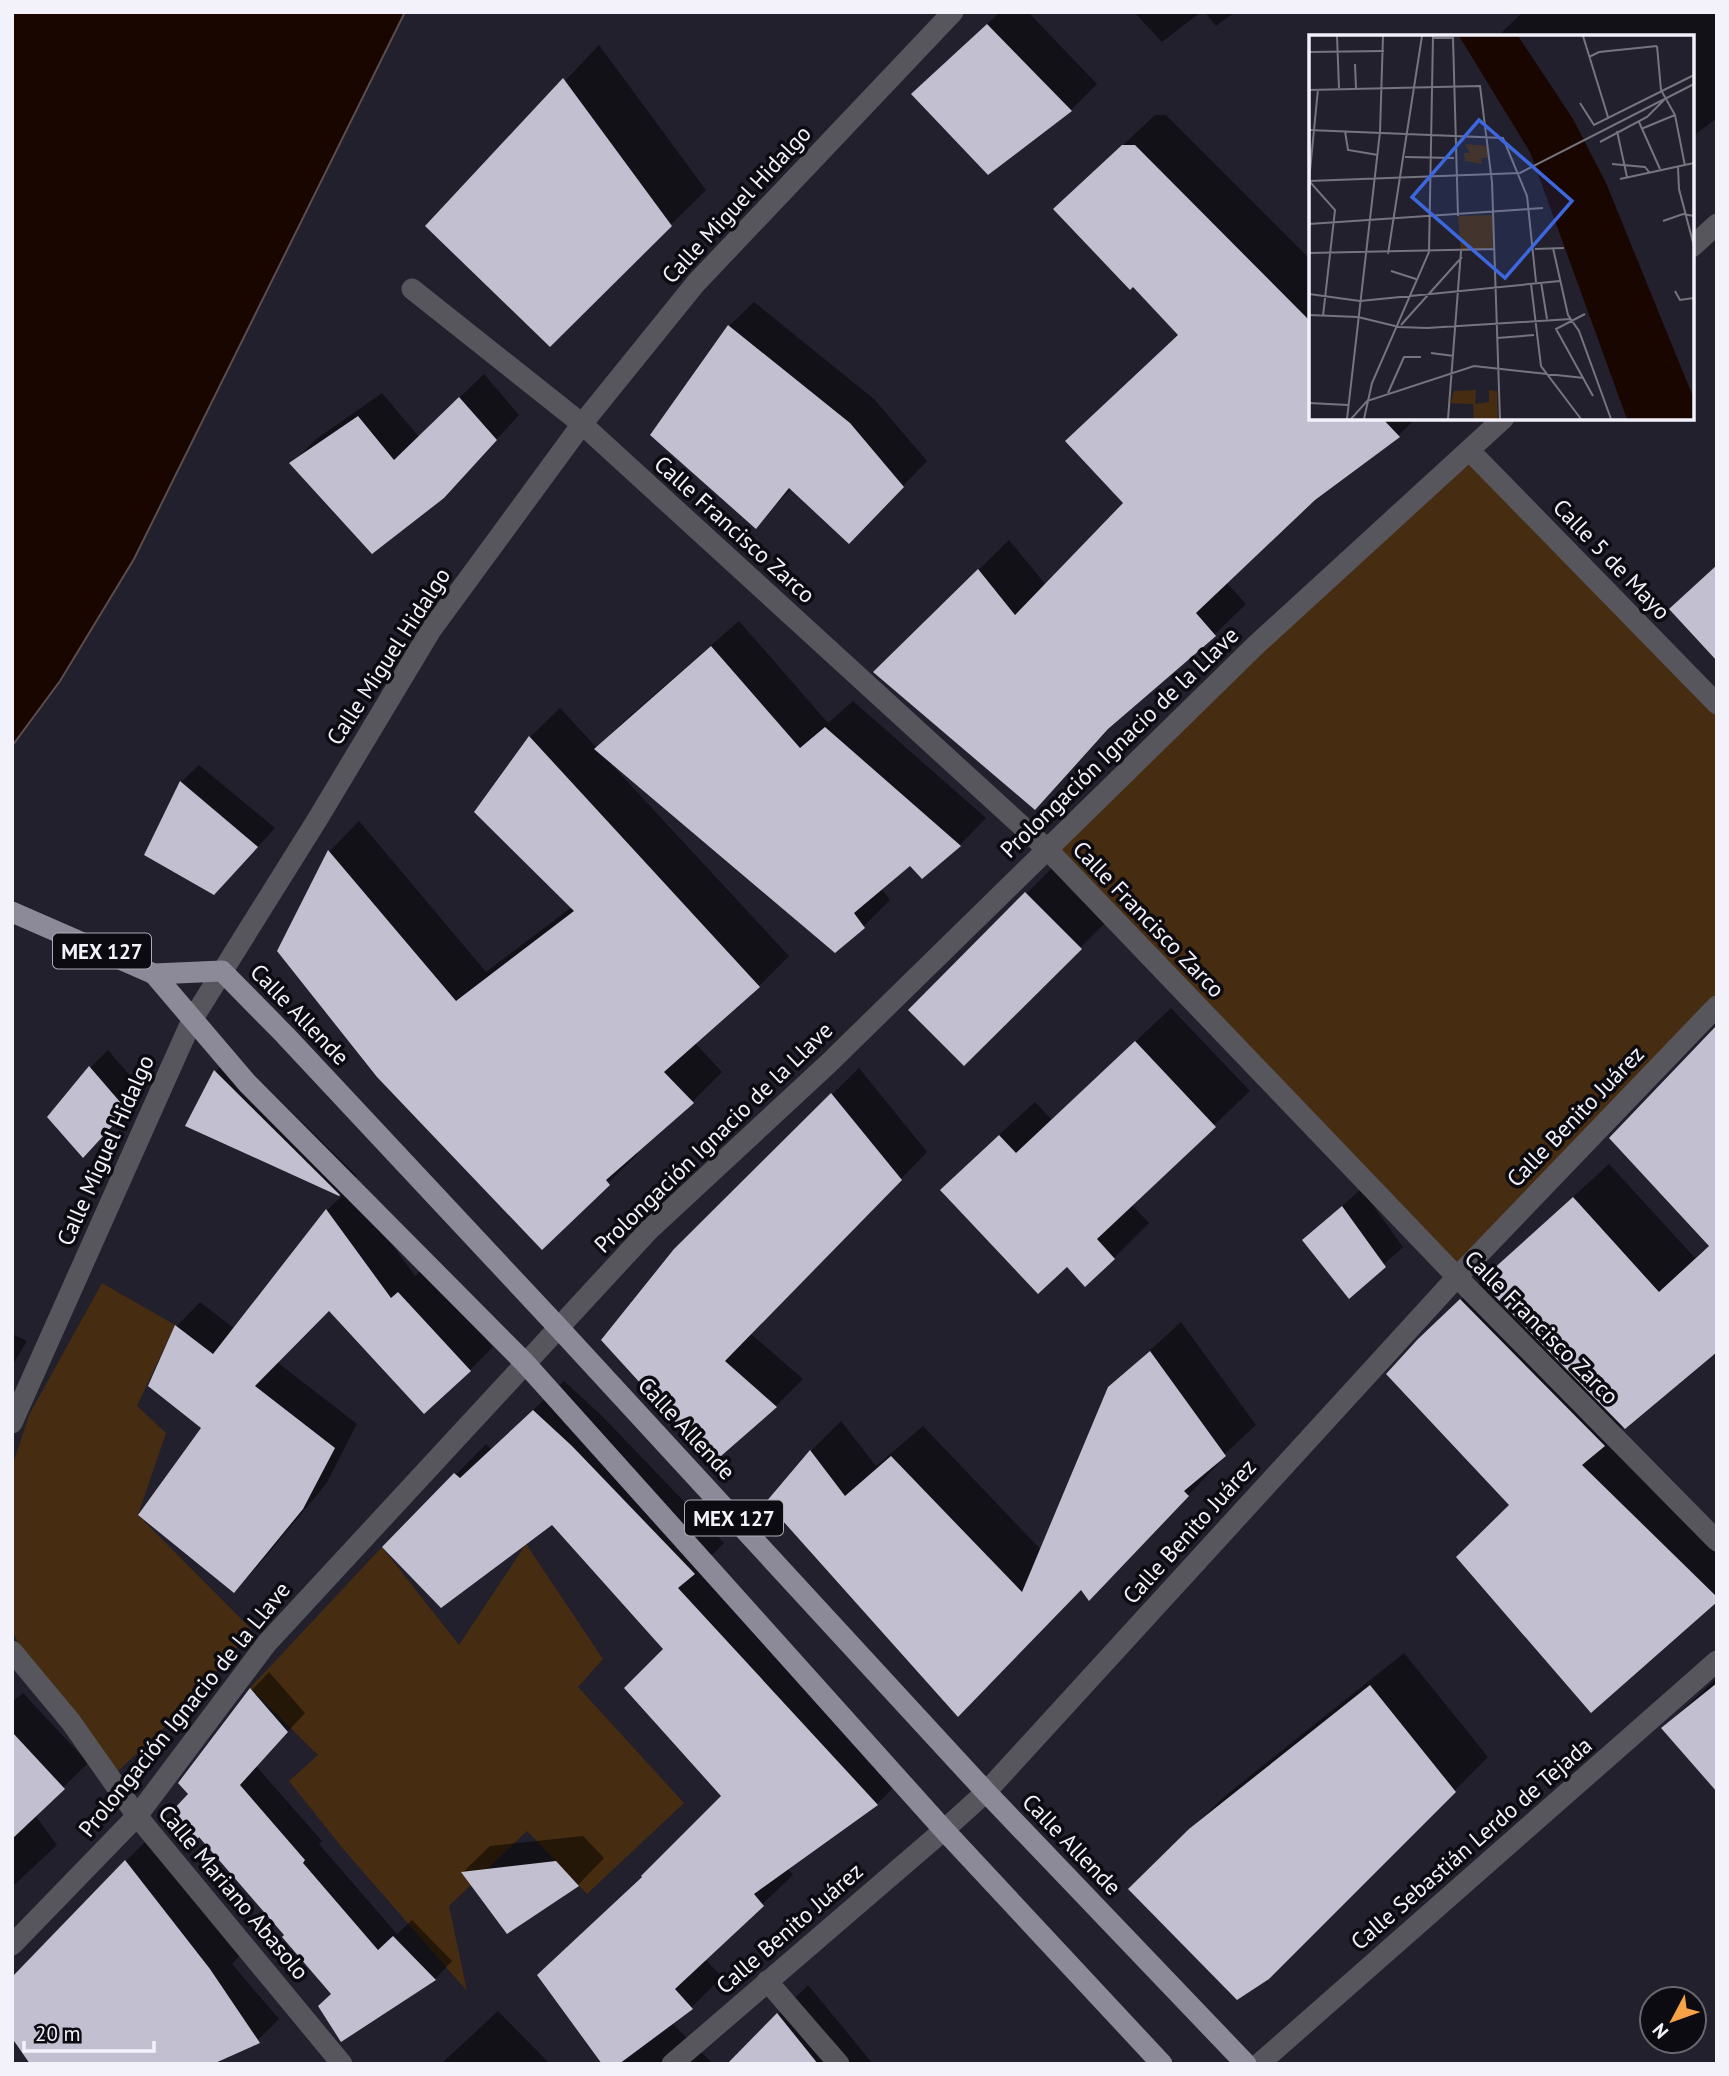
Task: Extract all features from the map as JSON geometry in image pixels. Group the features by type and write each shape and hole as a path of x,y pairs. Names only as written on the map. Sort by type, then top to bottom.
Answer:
{"main road":[{"name":"Calle Allende","path":"12,912 154,974 222,971 558,1327 986,1791 1246,2064"},
{"name":"Calle Allende","path":"154,974 247,1083 525,1363 944,1830 1162,2064"}],"street":[{"name":"Calle Miguel Hidalgo","path":"12,1423 192,1020 431,630 582,424 695,283 953,12"},
{"path":"1694,245 1717,224"},
{"name":"Calle Francisco Zarco","path":"412,289 582,424 1047,849 1457,1277 1717,1541"},
{"name":"Prolongación Ignacio de la Llave","path":"12,1945 137,1816 267,1643 649,1230 829,1063 1256,645 1502,420"},
{"name":"Calle 5 de Mayo","path":"1469,450 1717,704"},
{"name":"Calle Benito Juárez","path":"673,2064 986,1791 1457,1277 1717,1006"},
{"name":"Calle Mariano Abasolo","path":"12,1651 71,1723 137,1816 342,2064"},
{"name":"Calle Sebastián Lerdo de Tejada","path":"1259,2064 1717,1661"},
{"path":"767,1981 839,2064"}],"shaded area":[{"path":"12,12 405,12 134,559 60,681 12,746"},
{"path":"1469,450 1717,704 1717,1006 1457,1277 1047,849"},
{"path":"102,1283 175,1325 137,1406 166,1433 138,1515 252,1630 182,1711 118,1771 22,1649 12,1631 12,1467 29,1415"},
{"path":"526,1544 603,1659 578,1687 684,1803 587,1894 527,1831 449,1906 467,1991 344,1850 289,1781 318,1755 250,1688 382,1547 459,1645"}],"building":[{"path":"987,24 1072,111 988,175 911,94"},
{"path":"563,78 672,226 550,347 425,226"},
{"path":"1122,145 1135,145 1309,320 1309,420 1384,420 1400,437 1315,500 1196,613 1216,636 1108,729 1035,810 873,672 978,569 1015,615 1123,503 1065,441 1178,335 1133,287 1130,290 1053,209"},
{"path":"728,325 850,423 904,487 849,544 789,488 756,529 650,435"},
{"path":"459,397 497,440 444,498 372,554 289,463 358,416 394,460"},
{"path":"1717,565 1717,661 1669,609"},
{"path":"711,646 800,748 825,727 961,846 922,879 910,866 854,913 865,928 835,953 594,749"},
{"path":"529,736 760,987 664,1072 694,1103 606,1180 610,1185 542,1250 377,1077 277,951 328,850 456,1001 574,911 474,812"},
{"path":"180,781 258,847 214,895 144,855"},
{"path":"1025,892 1082,949 964,1066 908,1010"},
{"path":"1717,1025 1717,1352 1625,1429 1480,1281 1573,1197 1659,1292 1709,1246 1609,1138"},
{"path":"1135,1041 1216,1127 1097,1239 1115,1259 1085,1287 1067,1267 1038,1294 940,1190 999,1135 1016,1153"},
{"path":"89,1066 127,1110 83,1158 47,1117"},
{"path":"214,1070 340,1195 339,1196 185,1126"},
{"path":"831,1093 902,1180 725,1361 777,1407 713,1463 601,1340 674,1249"},
{"path":"1342,1206 1386,1267 1349,1299 1302,1240"},
{"path":"326,1209 391,1298 398,1292 471,1371 424,1414 329,1311 255,1386 335,1448 303,1509 234,1593 138,1515 201,1428 148,1386 175,1325 213,1354"},
{"path":"1460,1299 1605,1446 1582,1465 1717,1597 1717,1602 1591,1713 1456,1557 1509,1505 1386,1374"},
{"path":"1150,1351 1226,1456 1184,1491 1189,1496 1089,1601 1081,1590 958,1717 766,1502 810,1450 845,1496 891,1456 1022,1592 1108,1387"},
{"path":"533,1410 572,1446 695,1574 678,1588 878,1805 754,1894 764,1906 675,1989 693,2009 619,2064 602,2064 537,1975 642,1877 721,1796 624,1688 663,1649 552,1525 441,1608 382,1547 454,1473 460,1478"},
{"path":"1717,1683 1717,1792 1661,1728"},
{"path":"1370,1685 1456,1792 1269,1979 1237,2000 1128,1889 1189,1829"},
{"path":"250,1688 288,1732 240,1785 378,1950 393,1936 436,1980 341,2042 318,2006 331,1994 199,1837 197,1840 172,1811 188,1794 178,1783"},
{"path":"12,1732 65,1789 12,1839"},
{"path":"125,1860 210,1969 260,2043 213,2064 30,2064 12,2038 12,1977"},
{"path":"556,1861 579,1886 507,1934 461,1872"},
{"path":"777,2013 818,2064 727,2064"}]}
